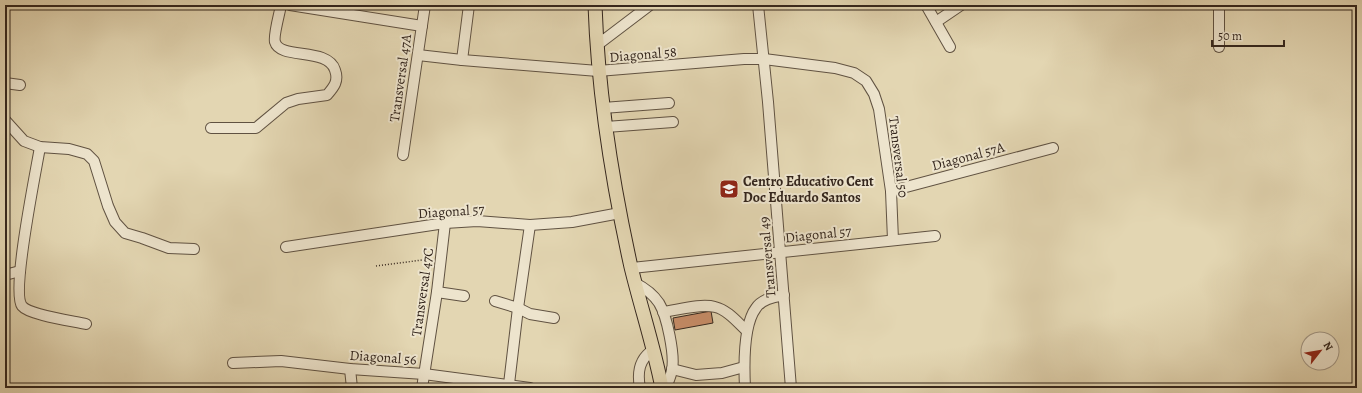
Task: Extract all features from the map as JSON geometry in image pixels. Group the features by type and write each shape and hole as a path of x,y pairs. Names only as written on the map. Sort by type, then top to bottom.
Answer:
{"main road":[{"path":"595,5 598,71 620,213 635,283 662,388"}],"street":[{"path":"211,128 256,128 286,103 298,99 327,95 334,87 338,77 334,66 328,59 280,49 277,46 274,40 281,5"},
{"path":"290,5 333,8 422,26"},
{"name":"Transversal 47A","path":"403,155 425,5"},
{"path":"462,60 469,5"},
{"name":"Diagonal 58","path":"596,46 650,5"},
{"name":"Transversal 49","path":"758,5 764,59 791,388"},
{"path":"926,5 950,47"},
{"path":"936,22 961,5"},
{"path":"1219,5 1219,48"},
{"name":"Diagonal 58","path":"418,55 598,71 744,59 764,59 835,68 854,73 866,81"},
{"name":"Transversal 50","path":"866,81 874,94 879,109 891,191 893,240"},
{"path":"5,83 20,85"},
{"path":"603,108 669,103"},
{"path":"5,120 24,141 40,147 69,149 87,154 94,161 108,206 115,222 125,233 169,248 194,249"},
{"path":"606,127 673,122"},
{"path":"40,147 20,271 19,299 22,306 31,312 86,324"},
{"name":"Diagonal 57A","path":"891,191 1053,148"},
{"name":"Diagonal 57","path":"286,247 445,223 477,221 530,225 572,222 620,213"},
{"name":"Transversal 47C","path":"422,388 437,292 445,223"},
{"path":"509,384 530,225"},
{"name":"Diagonal 57","path":"632,268 935,236"},
{"path":"5,275 20,271"},
{"path":"635,283 645,288 659,302 663,312 672,357 672,369 666,388"},
{"path":"437,292 464,296"},
{"path":"745,388 744,367 750,319 756,307 766,300 784,295"},
{"path":"495,301 518,308 530,314 554,318"},
{"path":"663,312 706,305 716,307 728,313 748,331"},
{"path":"640,388 638,370 640,363 644,357 653,350"},
{"name":"Diagonal 56","path":"234,362 281,361 350,369 424,374 495,385 509,384 530,388"},
{"path":"672,369 696,375 722,373 744,367"},
{"path":"350,369 352,388"}],"path":[{"path":"376,266 426,259 440,259"}],"building":[{"path":"711,311 713,323 675,330 673,318"}],"place":[{"name":"Centro Educativo Cent Doc Eduardo Santos","path":"729,189"}]}
